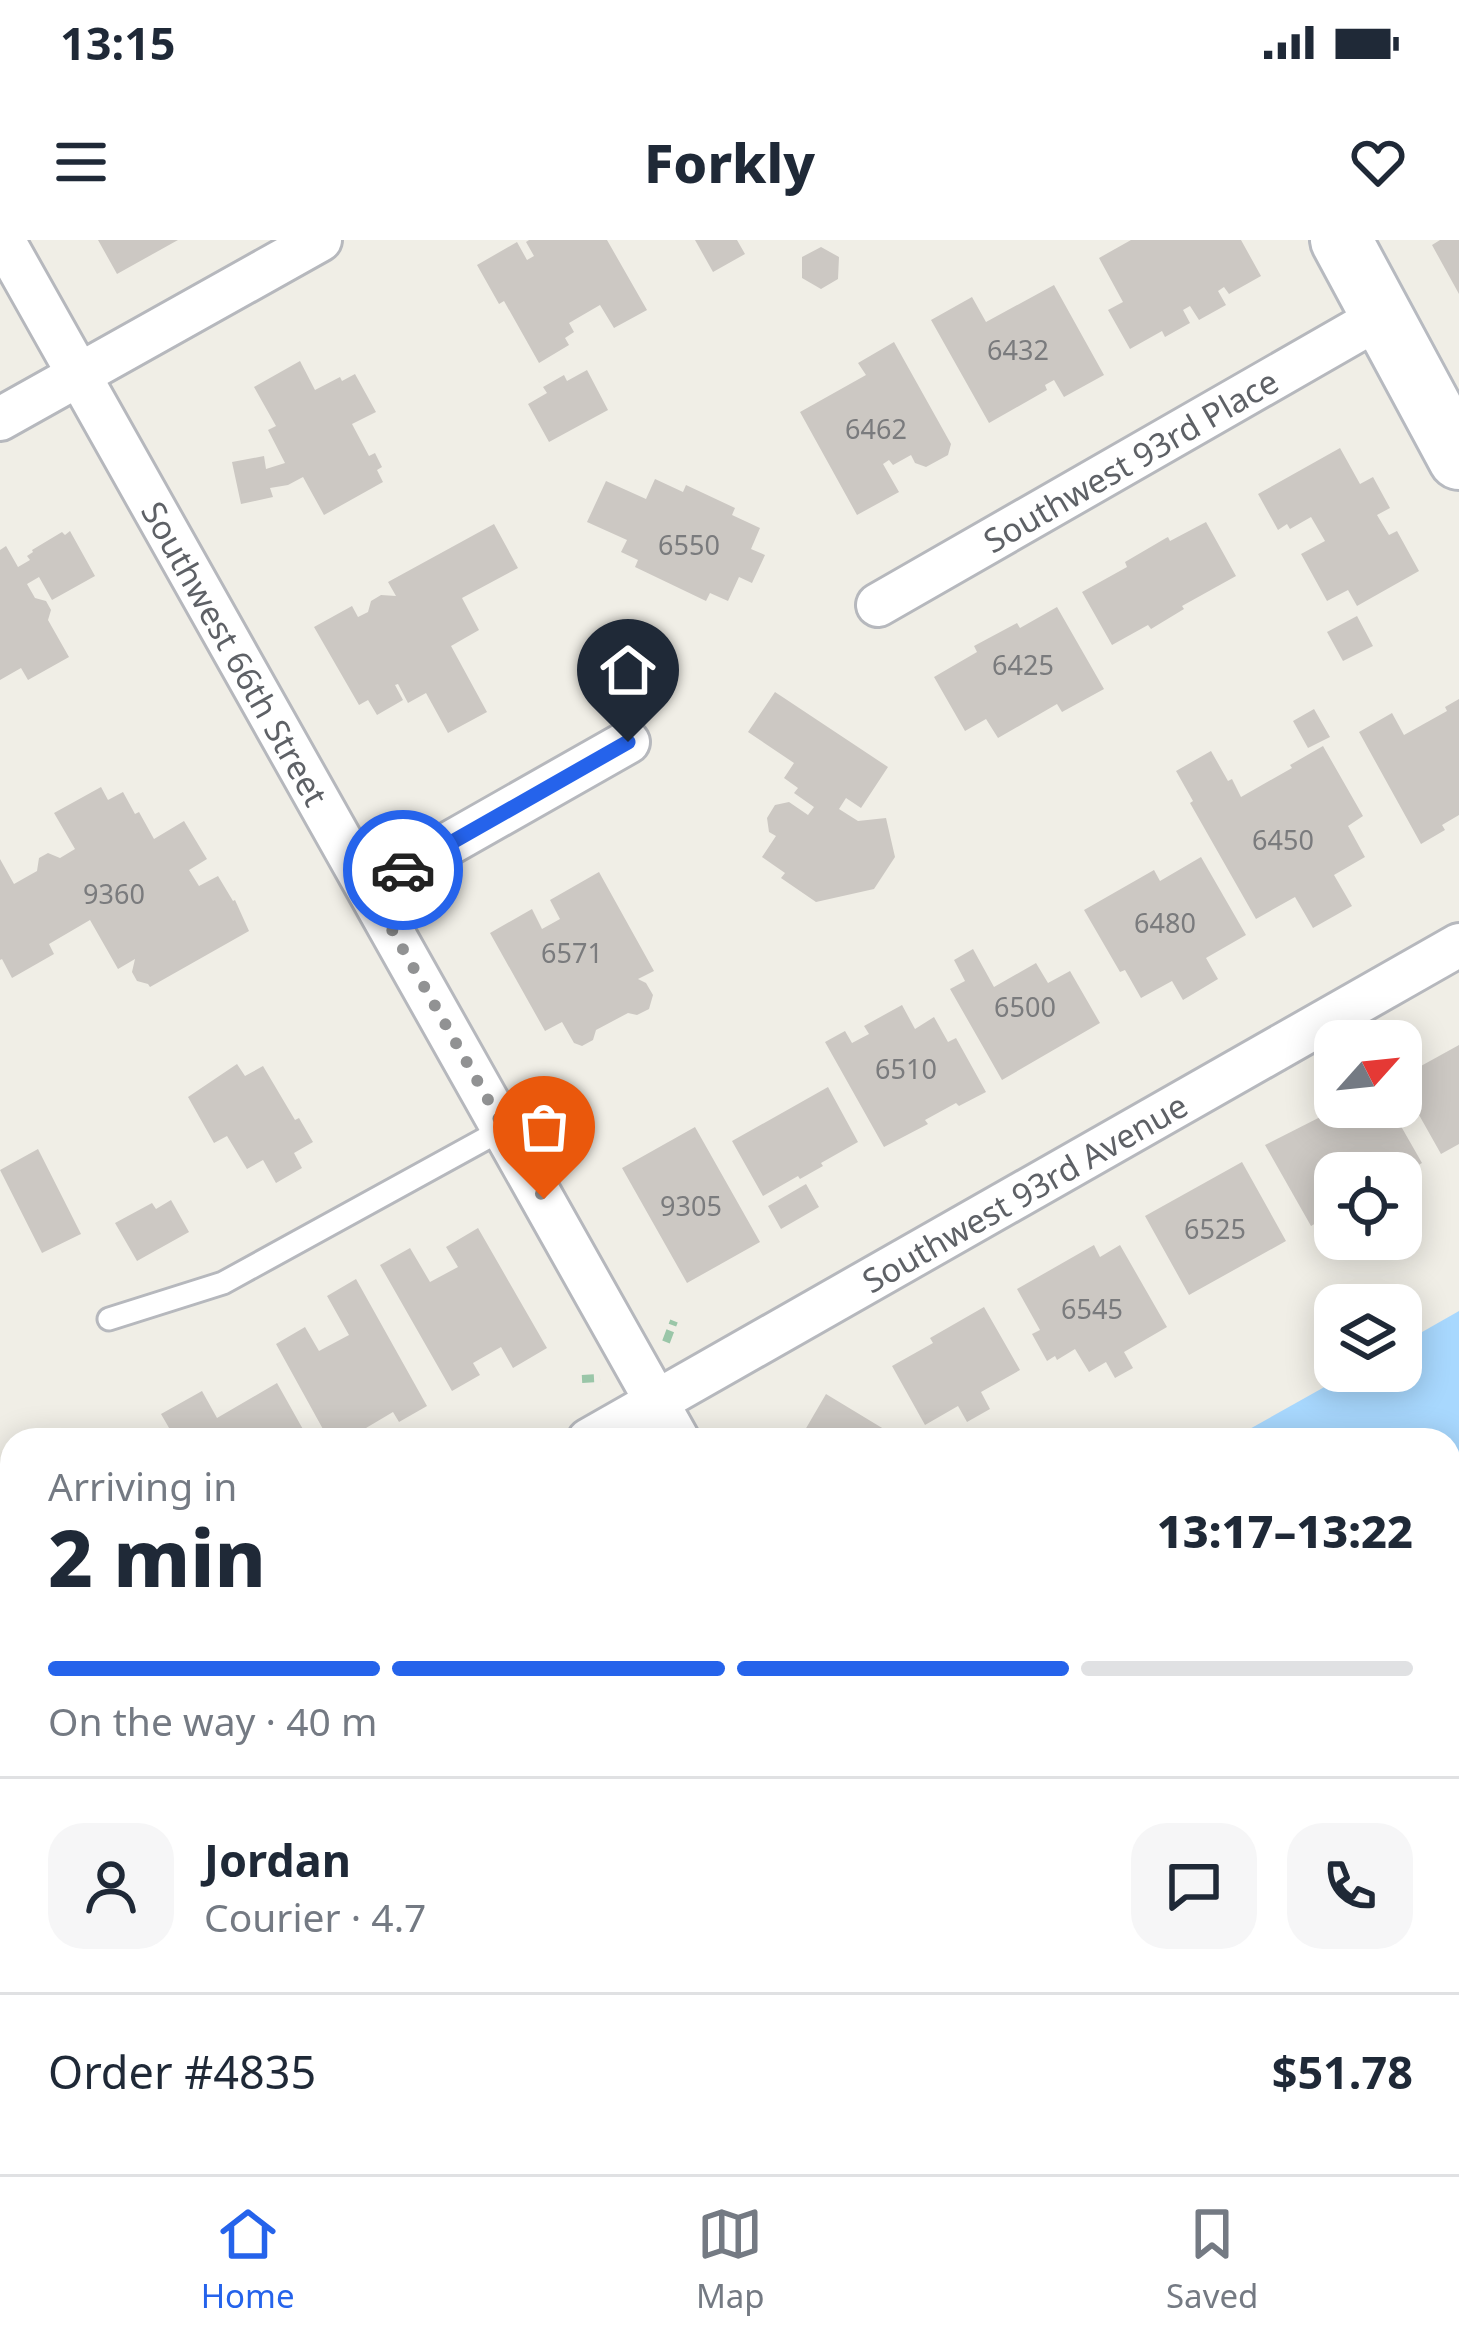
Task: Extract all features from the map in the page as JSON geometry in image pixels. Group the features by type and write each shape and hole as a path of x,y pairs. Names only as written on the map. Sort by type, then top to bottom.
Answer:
{"street":[{"name":"Southwest 66th Street","path":"3,240 671,1428"},
{"path":"0,419 320,240"},
{"path":"1341,240 1459,459"},
{"name":"Southwest 93rd Place","path":"878,605 1382,316"},
{"path":"369,889 628,742"},
{"name":"Southwest 93rd Avenue","path":"610,1428 1459,945"}],"lane":[{"path":"109,1319 223,1283 505,1128"}],"path":[{"path":"666,1343 674,1321"}],"water":[{"path":"1459,1311 1459,1428 1251,1428 1316,1392 1422,1392 1422,1332"}],"building":[{"path":"98,240 178,240 117,274"},
{"path":"529,240 607,240 647,310 614,328 600,305 569,323 574,332 565,338 569,345 539,363 477,265 517,242 527,260 534,256"},
{"path":"695,240 737,240 745,254 713,272"},
{"path":"1131,240 1241,240 1261,276 1229,294 1224,287 1218,291 1226,305 1199,320 1190,306 1183,310 1190,323 1165,337 1162,331 1130,349 1108,310 1123,302 1099,258"},
{"path":"1459,240 1459,294 1432,245"},
{"path":"821,247 839,257 838,279 821,289 802,278 802,257"},
{"path":"1054,285 1104,375 1064,397 1054,380 1045,385 1047,390 989,423 931,320 972,297 986,322"},
{"path":"894,342 951,444 948,455 926,467 915,463 911,455 893,465 889,460 883,464 899,492 857,515 800,412 866,375 858,363"},
{"path":"300,361 315,390 355,374 376,412 352,424 369,456 375,453 383,482 324,515 303,477 270,488 273,497 241,504 232,462 264,456 266,469 285,463 268,430 276,426 254,387"},
{"path":"587,370 608,410 549,442 528,404 547,393 543,387 564,375 567,381"},
{"path":"1340,448 1360,484 1373,477 1390,508 1377,515 1389,535 1397,531 1419,571 1357,606 1348,590 1327,601 1301,554 1325,541 1311,517 1278,530 1258,494"},
{"path":"655,479 683,492 686,485 735,508 732,515 760,528 751,549 765,555 752,583 739,577 728,601 710,593 706,601 635,567 638,560 621,552 627,540 587,522 606,481 646,499"},
{"path":"1206,522 1236,576 1151,629 1148,625 1112,645 1082,592 1166,538 1170,541"},
{"path":"494,524 518,568 462,598 479,630 451,646 487,712 448,733 426,693 408,703 398,684 403,700 377,715 368,700 359,705 314,627 352,606 358,617 381,595 396,596 388,582"},
{"path":"70,531 95,576 52,600 39,577 27,584 35,598 46,601 51,610 48,620 69,657 28,680 21,668 0,680 0,550 6,546 18,567 30,560 27,556 32,550"},
{"path":"1057,607 1104,689 1062,712 1057,704 998,738 986,719 965,731 934,677 977,652 974,646"},
{"path":"1357,616 1373,646 1343,661 1327,632"},
{"path":"775,692 888,767 861,808 846,798 839,809 858,821 886,818 895,857 874,889 816,902 781,878 785,873 762,857 776,836 769,832 767,818 775,805 789,802 808,815 814,807 794,793 798,788 784,778 794,763 748,732"},
{"path":"1459,699 1459,815 1421,844 1359,732 1392,713 1404,735"},
{"path":"1314,709 1330,737 1308,748 1293,721"},
{"path":"1323,746 1363,816 1348,826 1365,857 1334,875 1352,906 1313,928 1295,897 1256,919 1176,771 1211,751 1241,797"},
{"path":"101,787 108,800 123,792 154,839 184,821 207,859 189,870 199,886 218,876 249,931 150,987 137,981 132,972 135,959 118,969 90,920 49,944 54,954 12,978 0,960 0,859 14,884 37,871 39,858 48,853 60,858 75,849 54,813"},
{"path":"1201,857 1246,935 1206,958 1218,979 1183,1000 1172,981 1141,998 1084,910 1154,870 1160,881"},
{"path":"599,872 654,971 638,979 653,995 649,1009 637,1015 628,1013 596,1030 593,1040 582,1046 574,1043 562,1022 545,1031 490,933 532,909 542,929 560,919 550,900"},
{"path":"973,949 994,987 1036,963 1048,983 1070,971 1100,1023 1002,1080 950,989 965,981 954,960"},
{"path":"902,1005 915,1029 934,1017 948,1042 956,1038 986,1092 959,1106 956,1103 884,1147 825,1042 845,1031 852,1043 869,1034 864,1026"},
{"path":"1459,1045 1459,1144 1441,1154 1422,1120 1422,1065"},
{"path":"237,1064 245,1076 263,1066 313,1142 294,1153 302,1168 276,1183 263,1160 247,1169 227,1136 214,1143 188,1097"},
{"path":"828,1087 858,1142 763,1196 732,1141"},
{"path":"1314,1120 1314,1128 1402,1128 1416,1152 1314,1152 1311,1226 1265,1145"},
{"path":"695,1127 760,1242 687,1283 622,1168"},
{"path":"38,1149 81,1234 42,1253 0,1170"},
{"path":"1242,1162 1286,1241 1189,1295 1145,1216"},
{"path":"806,1184 819,1207 781,1229 768,1206"},
{"path":"171,1200 189,1232 137,1261 115,1223 152,1203 156,1209"},
{"path":"478,1228 547,1348 513,1368 501,1347 473,1363 480,1375 452,1391 380,1265 410,1248 430,1282 458,1267 446,1247"},
{"path":"1094,1245 1100,1257 1120,1245 1167,1327 1124,1352 1133,1368 1115,1378 1106,1362 1089,1372 1075,1349 1047,1361 1032,1334 1040,1330 1017,1289"},
{"path":"356,1279 427,1406 399,1422 393,1412 366,1428 322,1428 276,1344 305,1327 319,1351 349,1335 327,1296"},
{"path":"984,1307 1020,1370 981,1392 990,1409 967,1422 958,1406 925,1425 892,1366"},
{"path":"277,1383 302,1428 169,1428 161,1414 202,1391 217,1418"},
{"path":"826,1394 882,1428 806,1428"}],"way so far":[{"path":"403,870 369,889 544,1199"}],"route":[{"path":"403,870 628,742"}]}
